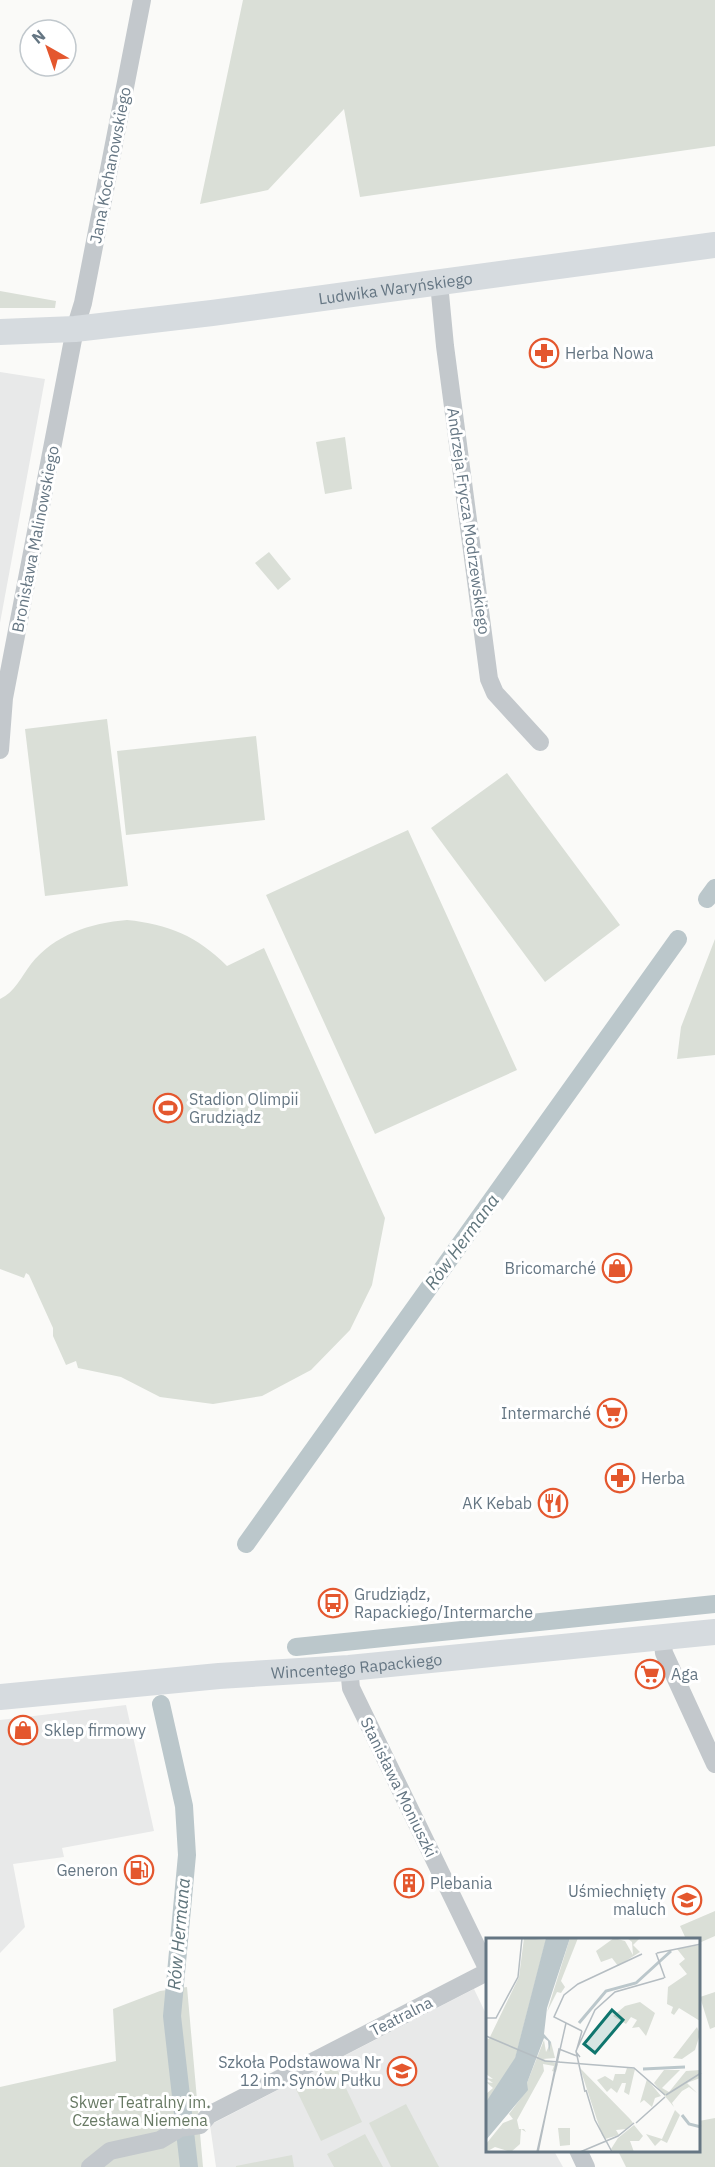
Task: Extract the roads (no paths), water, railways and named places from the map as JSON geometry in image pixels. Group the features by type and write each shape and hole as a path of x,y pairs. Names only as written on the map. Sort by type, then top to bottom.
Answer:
{"street":[{"name":"Jana Kochanowskiego","path":"75,329 83,303 142,0"},
{"name":"Ludwika Waryńskiego","path":"0,332 75,329 715,245"},
{"name":"Andrzeja Frycza Modrzewskiego","path":"439,282 445,346 489,679 495,693 540,742"},
{"name":"Bronisława Malinowskiego","path":"0,750 4,698 75,329"},
{"name":"Wincentego Rapackiego","path":"0,1697 219,1676 349,1668 715,1632"},
{"path":"662,1637 664,1653 715,1764"},
{"name":"Stanisława Moniuszki","path":"349,1668 351,1688 486,1968"},
{"name":"Teatralna","path":"90,2167 110,2151 160,2140 180,2128 200,2125 209,2115 486,1971"},
{"path":"578,2152 586,2167"}],"waterway":[{"name":"Rów Hermana","path":"707,899 715,888"},
{"name":"Rów Hermana","path":"246,1544 678,939"},
{"name":"Rów Hermana","path":"296,1647 715,1604"},
{"name":"Rów Hermana","path":"161,1704 184,1806 187,1855 172,2016 189,2167"}],"place":[{"name":"Herba Nowa","path":"544,353"},
{"name":"Stadion Olimpii Grudziądz","path":"168,1108"},
{"name":"Bricomarché","path":"617,1268"},
{"name":"Intermarché","path":"612,1413"},
{"name":"Herba","path":"620,1478"},
{"name":"AK Kebab","path":"553,1503"},
{"name":"Grudziądz, Rapackiego/Intermarche","path":"333,1603"},
{"name":"Aga","path":"650,1674"},
{"name":"Sklep firmowy","path":"23,1730"},
{"name":"Generon","path":"139,1870"},
{"name":"Plebania","path":"409,1883"},
{"name":"Uśmiechnięty maluch","path":"687,1900"},
{"name":"Szkoła Podstawowa Nr 12 im. Synów Pułku","path":"402,2071"}],"park label":[{"name":"Skwer Teatralny im. Czesława Niemena","path":"140,2111"}]}
